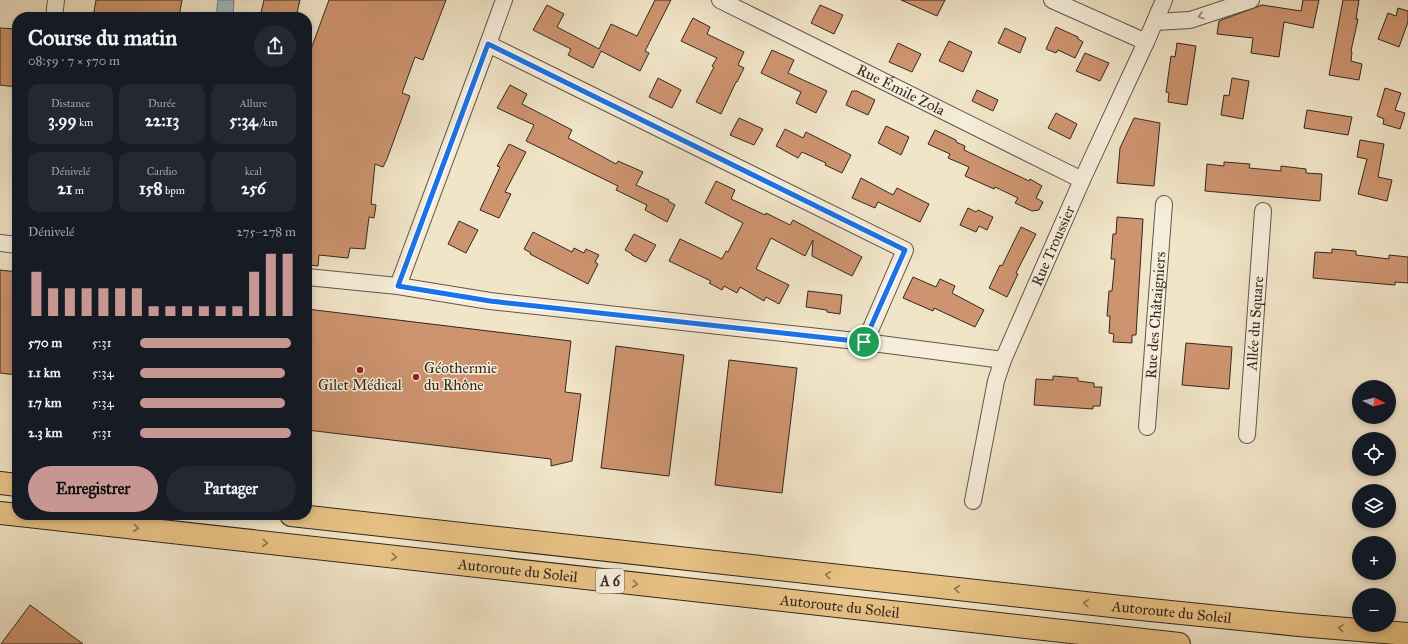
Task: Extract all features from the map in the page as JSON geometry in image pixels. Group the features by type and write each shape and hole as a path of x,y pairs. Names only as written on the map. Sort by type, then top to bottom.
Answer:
{"highway":[{"name":"Autoroute du Soleil","path":"0,513 12,514"},
{"name":"Autoroute du Soleil","path":"312,517 1121,607 1299,625 1408,634"},
{"name":"Autoroute du Soleil","path":"59,520 1179,644"}],"street":[{"path":"55,12 56,0"},
{"path":"398,286 504,0"},
{"name":"Rue Émile Zola","path":"720,0 1082,180"},
{"path":"1052,0 1146,42"},
{"name":"Rue Troussier","path":"973,501 993,396 1003,360 1082,180 1164,0"},
{"path":"1155,22 1190,20 1251,0"},
{"path":"488,44 905,250 864,342"},
{"name":"Rue des Châtaigniers","path":"1147,427 1164,204"},
{"name":"Allée du Square","path":"1247,435 1263,211"},
{"path":"0,243 12,244"},
{"path":"312,277 398,286 490,301 864,342 1003,360"}],"water":[{"path":"218,0 234,0 233,12 217,12"}],"building":[{"path":"96,0 182,0 180,12 94,12"},
{"path":"264,0 300,0 297,12 261,12"},
{"path":"329,0 446,0 423,60 415,57 402,93 410,96 387,159 383,167 375,164 371,204 376,205 374,218 369,217 365,249 350,248 348,258 319,255 318,266 312,265 312,46"},
{"path":"655,0 671,0 645,51 649,53 640,71 601,51 593,68 568,55 571,49 533,30 547,5 564,14 557,27 599,49 611,24 637,36"},
{"path":"901,0 945,0 937,16"},
{"path":"1303,0 1319,0 1313,28 1284,22 1279,57 1251,53 1253,38 1217,34 1219,21 1262,5 1301,11"},
{"path":"1343,0 1359,0 1356,19 1358,19 1351,51 1351,61 1362,64 1359,80 1329,75"},
{"path":"820,5 843,15 834,34 811,23"},
{"path":"1398,8 1408,11 1408,22 1399,47 1378,39 1388,13 1396,16"},
{"path":"693,18 710,27 707,34 744,52 738,65 744,68 721,114 696,102 717,58 681,41"},
{"path":"1056,27 1078,37 1078,39 1083,42 1075,58 1058,50 1056,53 1046,49"},
{"path":"0,28 12,29 12,86 0,85"},
{"path":"1005,28 1026,38 1020,53 998,43"},
{"path":"949,41 972,52 963,72 939,61"},
{"path":"898,43 921,54 912,72 889,62"},
{"path":"1177,43 1196,46 1187,105 1168,102 1169,93 1166,92 1171,56 1175,57"},
{"path":"772,50 794,60 788,73 827,91 816,113 796,103 801,92 761,73"},
{"path":"1085,53 1109,63 1100,81 1076,71"},
{"path":"658,78 681,90 672,108 649,97"},
{"path":"1232,78 1249,81 1243,119 1221,115 1224,95 1229,96"},
{"path":"510,85 527,94 522,104 572,130 568,138 616,164 618,161 643,172 636,185 669,200 668,201 675,205 667,222 645,210 647,205 616,190 618,186 526,141 534,125 497,108"},
{"path":"1385,88 1401,93 1395,110 1405,113 1400,129 1383,124 1384,119 1377,116"},
{"path":"977,90 998,100 993,111 972,101"},
{"path":"852,91 857,91 875,100 868,115 846,105"},
{"path":"1307,110 1352,117 1348,135 1304,128"},
{"path":"1056,113 1077,124 1070,139 1048,128"},
{"path":"739,118 763,129 754,145 730,135"},
{"path":"1134,118 1160,123 1154,186 1117,183 1120,148"},
{"path":"886,126 909,137 901,155 878,143"},
{"path":"785,129 803,138 806,132 851,155 842,173 825,165 826,163 802,152 798,158 776,146"},
{"path":"935,130 965,146 964,150 1029,181 1030,179 1042,186 1036,198 1043,202 1039,210 1032,211 1015,203 1018,198 995,187 994,189 965,176 969,167 948,158 950,154 928,144"},
{"path":"1360,140 1384,144 1378,177 1392,180 1387,201 1358,194 1367,159 1357,157"},
{"path":"509,144 526,152 505,192 511,194 499,218 480,210 500,167 497,166"},
{"path":"1224,162 1250,164 1249,168 1281,171 1281,166 1306,169 1306,173 1322,174 1320,201 1205,191 1207,164 1224,166"},
{"path":"861,178 893,195 897,188 929,204 920,222 878,202 875,208 852,198"},
{"path":"716,181 735,190 731,199 765,215 766,213 790,225 793,220 862,257 852,276 812,256 813,240 805,256 771,238 756,269 789,285 779,304 766,297 764,301 740,287 737,293 724,286 722,290 709,283 711,281 669,261 680,239 722,259 726,251 728,252 743,223 705,203"},
{"path":"968,208 976,212 978,210 993,217 987,230 979,226 976,232 960,225"},
{"path":"1117,217 1143,219 1136,335 1132,335 1132,343 1113,342 1114,334 1109,333 1110,316 1107,316 1109,291 1112,291 1115,259 1111,259 1113,234 1116,234"},
{"path":"459,221 478,230 466,253 448,244"},
{"path":"1021,227 1036,234 1016,273 1018,274 1007,297 989,288 1000,265 1002,266"},
{"path":"533,232 572,252 574,248 584,253 586,249 599,255 595,262 598,264 588,284 530,254 531,253 524,249"},
{"path":"634,234 656,245 646,262 625,250"},
{"path":"1332,249 1356,251 1356,255 1389,259 1389,255 1408,257 1408,283 1395,282 1395,285 1313,278 1315,252 1332,253"},
{"path":"0,270 12,271 12,374 0,373"},
{"path":"913,277 936,287 940,279 955,286 952,293 984,310 975,327 934,308 933,311 903,298"},
{"path":"808,291 842,295 840,314 827,312 827,310 806,307"},
{"path":"312,310 571,341 565,392 581,394 572,461 551,466 551,459 312,431"},
{"path":"1186,343 1232,347 1229,389 1182,385"},
{"path":"616,346 684,355 669,476 601,468"},
{"path":"729,360 797,368 782,493 715,485"},
{"path":"1053,376 1078,378 1078,381 1094,383 1094,387 1102,387 1100,406 1093,406 1093,409 1034,405 1036,379 1053,380"},
{"path":"30,605 83,644 1,644"}],"place":[{"name":"Gilet Médical","path":"360,370"},
{"name":"Géothermie du Rhône","path":"416,377"}],"route":[{"path":"488,44 905,250 864,342 490,301 398,286 488,44"}]}
